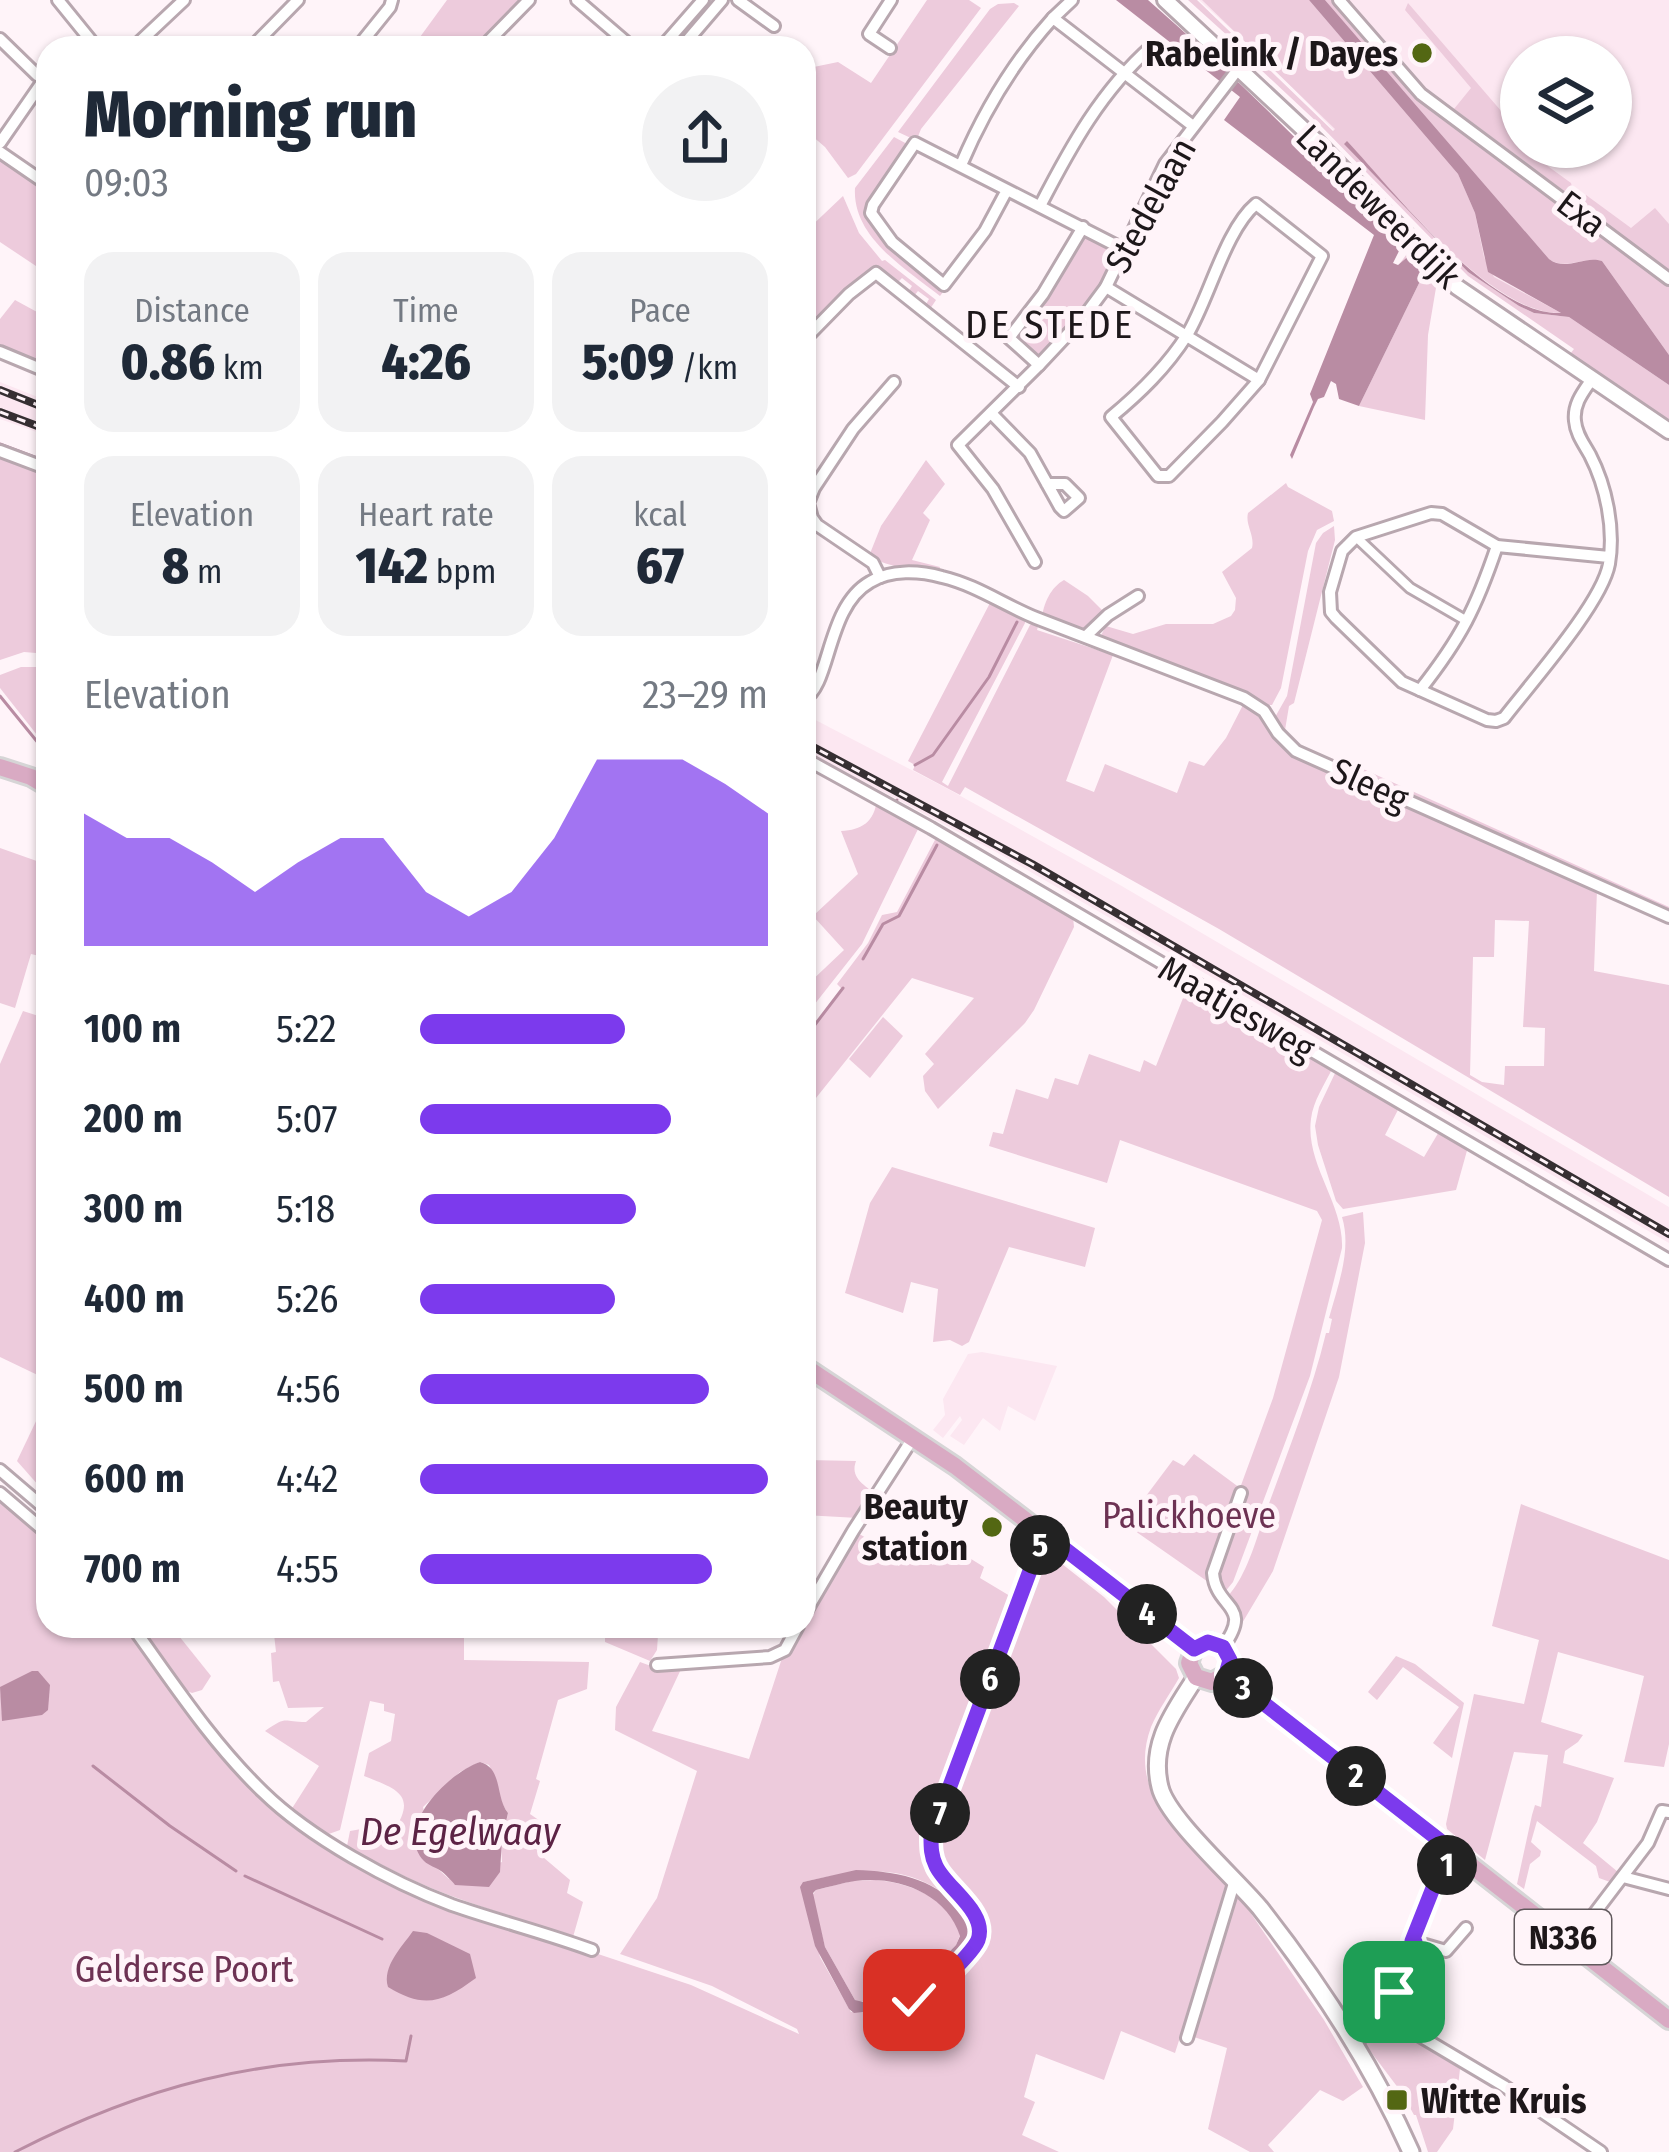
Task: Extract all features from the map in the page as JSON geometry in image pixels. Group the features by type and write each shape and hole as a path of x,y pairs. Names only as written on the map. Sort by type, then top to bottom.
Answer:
{"main road":[{"path":"0,766 36,780"},
{"path":"816,1374 914,1438 1194,1649"},
{"path":"1208,1642 1223,1647 1230,1660 1226,1674 1211,1682 1196,1677 1189,1664 1194,1649 1208,1642"},
{"name":"N336","path":"1226,1674 1669,2020"},
{"path":"1196,1677 1164,1728 1156,1764 1167,1805 1235,1879 1318,1985 1354,2042 1411,2152"}],"street":[{"path":"58,0 83,36"},
{"path":"146,36 184,0"},
{"path":"263,36 298,0"},
{"path":"367,36 392,0"},
{"path":"494,36 529,0"},
{"path":"577,0 619,36"},
{"path":"672,36 703,0"},
{"path":"738,0 774,26"},
{"path":"961,165 1005,79 1072,0"},
{"name":"Landeweerdijk","path":"1166,0 1315,140 1457,287 1669,431"},
{"name":"Exa","path":"1339,0 1421,94 1669,279"},
{"path":"691,36 719,1"},
{"path":"888,1 869,34 890,48"},
{"path":"1053,18 1193,126"},
{"path":"0,39 36,73"},
{"path":"1040,206 1093,110 1152,46"},
{"name":"Stedelaan","path":"1035,562 993,489 958,445 1083,318 1106,287 1166,164 1237,71"},
{"path":"0,143 36,93"},
{"path":"1007,190 978,242 944,285 892,242 871,213 915,143 1123,249"},
{"path":"0,152 36,177"},
{"path":"1256,204 1322,256 1259,380 1168,476 1158,476 1111,417 1147,388 1187,335 1221,258 1256,204"},
{"path":"1039,365 1009,338 1083,227"},
{"path":"816,328 876,273 1019,387"},
{"path":"1106,287 1259,380"},
{"path":"0,352 36,367"},
{"path":"1592,379 1578,399 1574,421 1604,487 1610,557 1588,608 1504,718 1487,720 1402,682 1331,612 1330,592 1342,551 1356,537 1431,513 1442,514 1497,546 1610,557"},
{"path":"816,485 894,382"},
{"path":"991,413 1030,453 1047,484"},
{"path":"0,452 36,465"},
{"path":"816,524 873,562 880,577 867,583 845,606 816,686"},
{"path":"1356,537 1410,587 1468,622"},
{"path":"1420,690 1468,622 1497,546"},
{"name":"Sleeg","path":"880,577 898,573 965,584 1031,616 1244,698 1264,711 1296,751 1669,916"},
{"path":"1086,636 1138,596"},
{"name":"Maatjesweg","path":"816,765 1669,1260"},
{"path":"816,1595 914,1438"},
{"path":"0,1470 36,1501"},
{"path":"0,1493 36,1524"},
{"path":"1223,1647 1236,1620 1213,1583 1213,1573 1241,1493"},
{"path":"903,1995 926,1999 978,1942 979,1927 972,1912 938,1870 931,1837 1044,1533"},
{"path":"141,1638 215,1742 265,1795 321,1837 453,1905 592,1950"},
{"path":"657,1665 770,1657 784,1650 791,1638"},
{"path":"1572,1943 1648,1843 1662,1811 1669,1812"},
{"path":"1457,1854 1435,1883 1412,1941 1446,1952 1466,1928"},
{"path":"1623,1877 1669,1889"},
{"path":"1187,2038 1235,1879"},
{"path":"1388,2023 1387,2012 1415,1942"},
{"path":"1354,2042 1388,2023 1397,2023 1504,2086 1601,2152"}],"shaded area":[{"path":"1199,0 1669,0 1669,377 1473,275 1270,64"},
{"path":"0,382 36,396 36,432 0,419"},
{"path":"816,720 1120,885 1669,1207 1669,1243 996,852 816,756"},
{"path":"982,1352 1057,1366 1035,1421 1008,1406 1000,1431 983,1418 964,1445 950,1436 960,1416 943,1438 933,1430 945,1415 943,1399 968,1354"}],"green space":[{"path":"447,0 523,0 488,36 421,36"},
{"path":"927,0 969,0 981,8 856,174 848,178 816,139 816,67 838,62 871,83"},
{"path":"1188,0 1197,0 1333,131 1202,0 1309,0 1458,174 1494,277 1561,313 1534,309 1475,273 1345,144 1468,272 1534,313 1569,317 1669,385 1669,426 1467,290 1240,57 1457,277 1570,354 1574,349 1468,276 1260,65"},
{"path":"1325,0 1333,0 1413,93 1500,159 1500,168 1512,168 1669,286 1669,355 1602,261 1561,264 1549,259"},
{"path":"1408,3 1500,110 1500,143 1454,109 1471,88 1405,10"},
{"path":"1019,6 917,139 898,132 990,9"},
{"path":"894,137 909,145 868,217 885,244 943,292 940,296 884,250 856,206 855,188"},
{"path":"0,154 36,180 36,266 0,242"},
{"path":"1533,168 1550,168 1571,183 1568,194"},
{"path":"1586,195 1631,228 1655,208 1669,224 1669,270 1579,203"},
{"path":"843,196 859,233 882,261 936,300 930,309 925,306 929,299 918,291 914,296 908,292 912,286 902,278 897,283 875,265 816,318 816,222"},
{"path":"1082,237 1114,249 1116,257 1086,307 1038,357 1016,340 1016,334"},
{"path":"1412,247 1438,276 1428,335 1425,420 1359,406 1425,271 1398,266"},
{"path":"15,300 36,311 36,361 0,346 0,319"},
{"path":"0,456 36,470 36,653 0,660"},
{"path":"926,460 945,484 923,513 930,520 912,560 940,567 939,571 894,566 869,556 881,526"},
{"path":"1286,483 1332,511 1334,521 1317,530 1308,551 1281,688 1272,705 1099,639 1106,626 1133,634 1166,624 1213,624 1231,616 1236,598 1222,572 1252,548 1248,513"},
{"path":"1334,526 1335,540 1284,736 1274,719 1287,696 1316,543"},
{"path":"1064,580 1104,612 1094,626 1082,632 1042,618 1048,596"},
{"path":"991,601 1025,623 942,782 948,786 1035,621 1037,630 1113,655 1066,781 1094,792 1105,764 1177,793 1189,761 1204,766 1244,703 1289,751 1597,890 1594,971 1669,985 1669,1197 1219,929 965,787 960,795 913,770 915,765 908,761","holes":["1495,920 1529,921 1523,1027 1545,1028 1544,1066 1505,1066 1504,1085 1482,1082 1470,1075 1473,957 1494,957"]},
{"path":"36,667 36,734 0,688 0,675"},
{"path":"1341,759 1669,907 1669,915 1337,768"},
{"path":"877,800 920,825 862,944 816,1002 816,977 844,950 816,919 816,913 858,874 841,831 855,829 873,814"},
{"path":"936,838 1073,917 1074,927 1025,1023 938,1109 925,1091 923,1076 934,1064 925,1054 974,998 912,978 816,1098 816,1024 843,990 837,984 882,915 897,912"},
{"path":"0,848 36,861 36,955 31,954 15,1008 0,1003"},
{"name":"Palickhoeve","path":"1189,983 1333,1067 1314,1106 1311,1136 1337,1216 1342,1248 1310,1376 1233,1582 1224,1593 1125,1524 1173,1460 1184,1466 1194,1454 1240,1488 1273,1398 1322,1220 1317,1211 1120,1140 1107,1183 989,1146 993,1132 1003,1134 1016,1089 1048,1099 1055,1078 1078,1085 1089,1054 1140,1072 1144,1060 1156,1066"},
{"path":"23,1011 36,1015 36,1374 0,1357 0,1064"},
{"path":"883,1017 903,1036 870,1078 849,1059"},
{"path":"1337,1069 1400,1106 1385,1135 1424,1157 1440,1130 1468,1147 1456,1190 1343,1209 1336,1201 1315,1126"},
{"path":"892,1167 1095,1228 1085,1267 1009,1247 969,1342 962,1346 950,1340 933,1342 938,1289 911,1282 903,1313 845,1293 870,1203"},
{"path":"1363,1212 1365,1243 1339,1377 1273,1571 1238,1630 1240,1623 1227,1597 1250,1557 1329,1333 1345,1255 1342,1217"},
{"path":"36,1421 36,1483 17,1461"},
{"path":"816,1460 856,1461 856,1476 874,1493 858,1518 816,1516"},
{"name":"Gelderse Poort","path":"0,1499 36,1530 36,1638 135,1638 225,1757 333,1850 496,1920 691,1985 799,2034 712,1986 620,1954 657,1898 697,1771 615,1730 616,1707 640,1662 662,1670 682,1667 652,1731 749,1759 784,1652 793,1638 816,1638 816,1600 856,1532 883,1548 880,1554 899,1566 918,1555 933,1565 947,1544 984,1567 980,1578 1015,1599 930,1830 936,1874 949,1897 896,1873 860,1872 803,1882 820,1957 851,2012 905,2007 905,2000 926,2004 965,1972 985,1941 988,1930 945,1872 935,1845 1043,1549 1104,1597 1176,1669 1179,1678 1151,1727 1145,1752 1147,1775 1165,1815 1229,1884 1175,2053 1121,2031 1104,2080 1036,2054 1024,2097 1035,2102 1022,2135 1059,2152 0,2152"},
{"path":"1521,1504 1669,1560 1669,1744 1664,1767 1624,1762 1644,1676 1558,1652 1541,1722 1583,1735 1565,1751 1563,1763 1614,1778 1583,1843 1618,1872 1610,1882 1599,1878 1596,1866 1537,1821 1531,1842 1540,1856 1530,1864 1524,1889 1517,1884 1535,1805 1541,1807 1548,1755 1514,1752 1485,1860 1447,1829 1474,1694 1524,1704 1539,1640 1492,1626"},
{"path":"146,1638 181,1638 211,1676 202,1690 185,1690"},
{"path":"274,1638 464,1638 464,1660 589,1662 587,1689 558,1700 530,1814 543,1823 537,1852 570,1880 567,1893 583,1902 573,1937 433,1889 347,1846 350,1831 393,1832 404,1809 404,1801 394,1790 364,1776 369,1753 391,1741 395,1714 384,1711 384,1704 370,1701 340,1830 326,1835 291,1810 319,1766 265,1731 282,1721 306,1722 324,1707 288,1708 279,1681 273,1682 271,1653 276,1652","holes":["480,1762 489,1765 508,1813 502,1862 449,1879 438,1869 423,1807 460,1772"]},
{"path":"605,1638 658,1638 650,1661"},
{"path":"1396,1656 1415,1664 1464,1703 1452,1758 1433,1743 1459,1707 1403,1667 1377,1700 1368,1692"},
{"path":"852,1881 902,1885 938,1902 960,1935 909,1993 859,2002 825,1947 812,1896 816,1890"},
{"path":"1236,1896 1324,2020 1363,2087 1343,2101 1320,2090 1268,2145 1274,2152 1250,2152 1208,2129 1227,2048 1191,2036"},
{"path":"1391,2028 1460,2069 1453,2129 1437,2152 1428,2152 1416,2115 1365,2044 1382,2029"}],"water":[{"path":"1116,0 1148,0 1381,224 1401,247 1393,263 1398,265 1410,255 1425,271 1359,406 1339,399 1331,381 1292,459 1313,402 1310,394 1374,235 1224,120 1240,97"},
{"path":"1309,0 1325,0 1549,259 1562,264 1602,261 1669,355 1669,385 1569,317 1534,313 1519,306 1468,272 1344,144 1347,141 1416,218 1475,273 1504,295 1534,309 1561,313 1488,272 1475,213 1458,174"},
{"path":"38,1671 50,1685 48,1710 2,1721 0,1687"},
{"name":"De Egelwaay","path":"480,1762 496,1777 508,1813 500,1872 489,1887 455,1885 424,1861 415,1833 429,1802 454,1777"},
{"path":"856,1870 899,1874 925,1883 959,1907 972,1927 972,1941 964,1956 923,1998 909,1993 960,1936 944,1908 918,1890 887,1881 855,1881 813,1893 825,1947 855,2000 896,1995 905,2007 854,2013 815,1946 800,1887 803,1882"},
{"path":"413,1931 470,1954 476,1978 433,2000 412,1998 388,1987 390,1964"}],"waterway":[{"path":"0,444 36,458"},
{"path":"915,765 933,755 989,677 1017,622"},
{"path":"0,696 36,740"},
{"path":"863,959 883,924 899,916 937,845"},
{"path":"816,1023 843,988"},
{"path":"93,1766 236,1871"},
{"path":"245,1876 382,1939"},
{"path":"15,2152 109,2109 204,2080 302,2063 406,2061 411,2036"}],"railway":[{"path":"0,390 36,404"},
{"path":"0,412 36,426"},
{"path":"816,748 1032,864 1669,1234"}],"place":[{"name":"Rabelink / Dayes","path":"1422,53"},
{"name":"Beauty station","path":"992,1527"},
{"name":"Witte Kruis","path":"1397,2100"}],"district":[{"name":"DE STEDE","path":"1050,324"}],"route":[{"path":"914,2000 926,1999 978,1942 979,1927 972,1912 938,1870 931,1837 1044,1533 1194,1649 1203,1642 1218,1643 1230,1660 1226,1674 1457,1854 1435,1883 1412,1941 1402,1983 1394,1992"}]}
